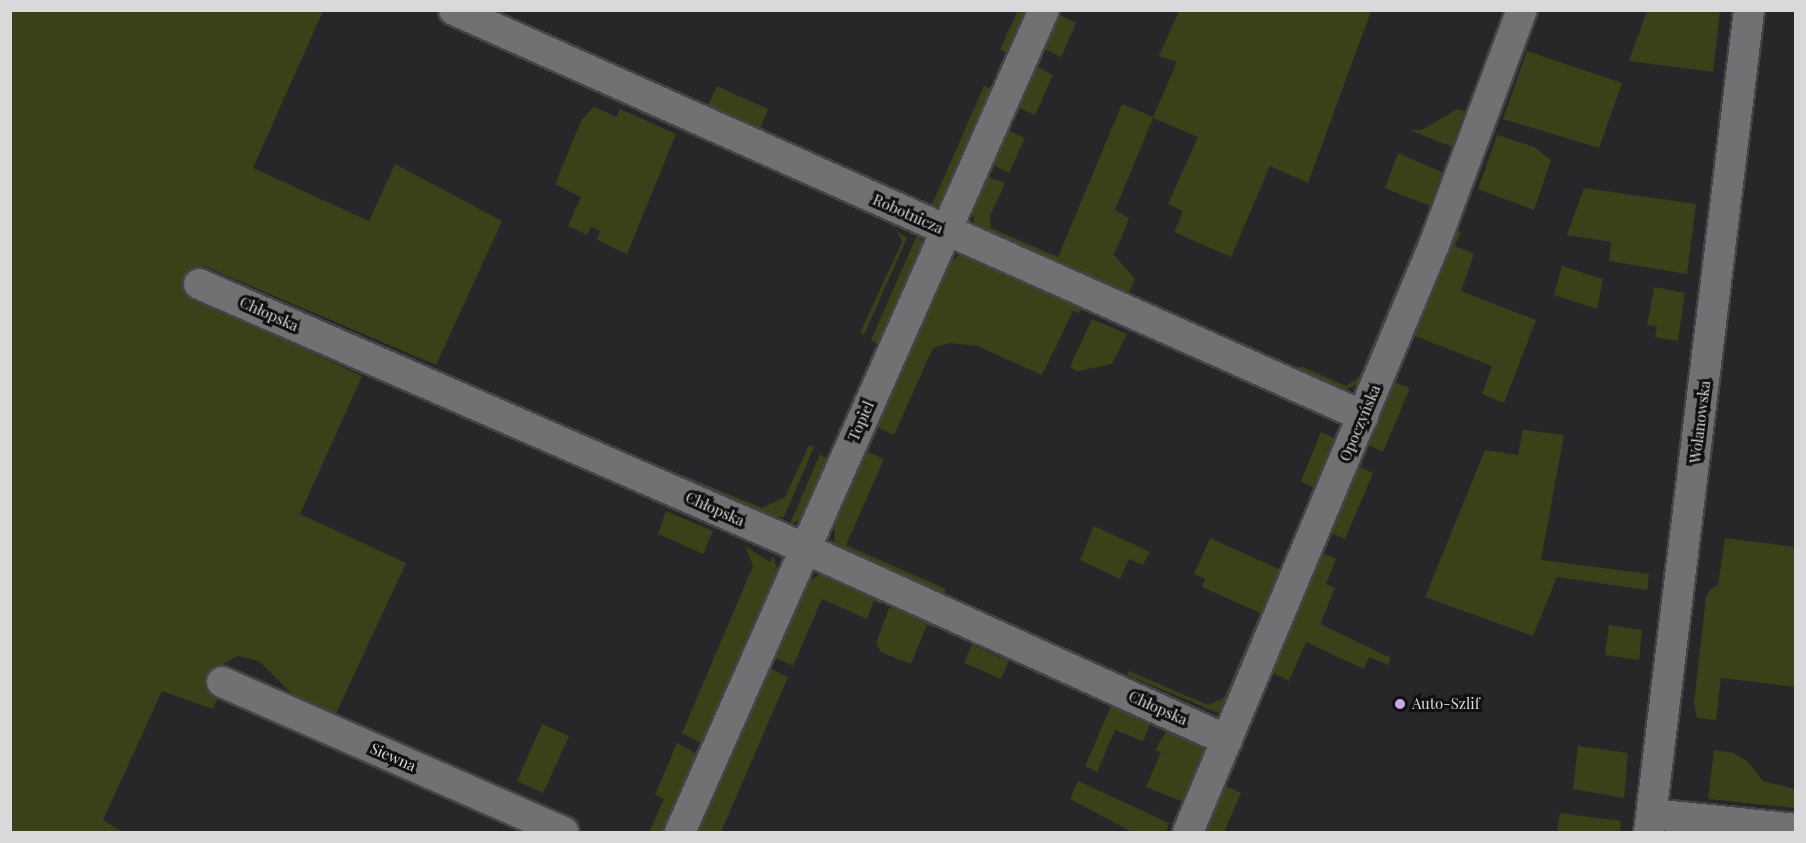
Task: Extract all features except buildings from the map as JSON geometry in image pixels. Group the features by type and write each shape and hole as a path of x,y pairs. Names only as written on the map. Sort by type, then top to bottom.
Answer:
{"street":[{"name":"Robotnicza","path":"454,10 1362,416"},
{"name":"Topiel","path":"680,832 1044,10"},
{"name":"Opoczyńska","path":"1188,832 1447,212 1522,10"},
{"name":"Wolanowska","path":"1651,823 1749,10"},
{"name":"Chłopska","path":"199,284 806,549 1227,740"},
{"name":"Siewna","path":"222,682 563,832"},
{"path":"1651,823 1796,829"}],"green space":[{"path":"1018,10 1027,11 1008,53 1000,50"},
{"path":"10,11 323,11 253,168 369,221 395,164 502,221 436,365 204,266 191,296 362,376 300,514 406,563 333,720 297,699 259,661 237,656 223,664 217,675 219,696 213,709 162,691 103,820 123,832 11,832"},
{"path":"1179,11 1371,11 1308,183 1270,166 1231,257 1174,232 1183,211 1168,204 1198,137 1153,118 1115,210 1129,218 1114,255 1135,279 1127,296 975,229 972,208 986,176 1005,183 990,216 991,228 1058,257 1122,104 1153,117 1177,62 1159,56"},
{"path":"1647,11 1720,11 1713,72 1629,61"},
{"path":"1059,15 1076,23 1061,57 1043,48"},
{"path":"1527,51 1622,83 1599,148 1503,119"},
{"path":"1036,66 1053,75 1035,115 1017,107"},
{"path":"717,86 768,109 760,128 708,105"},
{"path":"984,86 992,89 943,202 930,209"},
{"path":"594,107 616,117 620,109 676,134 627,254 597,240 600,231 591,227 587,235 568,226 581,197 555,184 582,119"},
{"path":"1457,109 1465,111 1452,147 1410,130 1422,130"},
{"path":"1007,130 1025,138 1009,173 991,164"},
{"path":"1497,135 1534,147 1551,160 1534,210 1478,189"},
{"path":"1398,153 1442,172 1430,206 1385,188"},
{"path":"1584,188 1696,204 1687,274 1609,261 1611,242 1567,235"},
{"path":"1424,222 1428,224 1362,382 1344,390 1299,370 1301,366 1346,386 1359,377"},
{"path":"1453,229 1461,232 1455,246 1474,254 1461,291 1536,320 1504,403 1482,394 1492,366 1415,336 1411,343 1406,339"},
{"path":"897,231 907,238 864,335 860,333 902,242"},
{"path":"918,233 924,246 879,345 871,340"},
{"path":"962,253 1084,303 1079,313 1073,311 1042,375 977,346 950,343 933,348 894,435 877,427 950,262"},
{"path":"1562,266 1603,279 1597,309 1554,295"},
{"path":"1654,287 1685,293 1678,341 1655,337 1657,326 1647,325"},
{"path":"1092,319 1127,334 1112,364 1078,371 1070,367"},
{"path":"1392,381 1410,388 1383,452 1367,444"},
{"path":"1523,430 1564,435 1541,560 1649,574 1647,590 1557,577 1533,636 1425,597 1485,450 1518,455"},
{"path":"1321,432 1336,439 1314,488 1301,481"},
{"path":"809,445 814,447 784,517 772,517 660,466 762,508 785,497"},
{"path":"866,451 884,459 846,545 946,589 944,594 834,544 835,522"},
{"path":"820,454 828,460 802,518 789,526"},
{"path":"1358,466 1373,473 1345,539 1331,533"},
{"path":"666,511 713,531 703,554 658,534"},
{"path":"1094,526 1150,552 1143,565 1129,559 1120,579 1080,560"},
{"path":"1210,538 1279,569 1288,550 1291,552 1225,711 1216,712 1127,675 1129,671 1208,705 1224,698 1260,613 1202,587 1205,579 1194,574"},
{"path":"1725,538 1795,547 1796,687 1721,678 1716,720 1697,718 1694,703 1706,597 1711,589 1718,585"},
{"path":"745,546 770,562 773,555 778,573 703,744 682,733 753,566"},
{"path":"1323,553 1336,559 1326,584 1335,588 1320,624 1391,658 1388,665 1369,657 1364,669 1306,642 1289,681 1273,673"},
{"path":"823,571 885,594 881,604 874,601 867,619 822,599 793,666 774,657 807,584"},
{"path":"898,600 940,618 936,628 927,625 911,664 881,652 876,643 889,608 894,609"},
{"path":"1609,625 1642,630 1639,660 1605,655"},
{"path":"972,645 1009,661 1001,679 964,663"},
{"path":"769,668 788,677 721,832 696,832"},
{"path":"1111,706 1150,724 1143,741 1115,730 1097,772 1085,766"},
{"path":"542,724 569,736 543,793 517,781"},
{"path":"1170,725 1203,745 1205,753 1188,804 1146,787 1161,752 1155,750"},
{"path":"677,743 699,755 665,832 649,832 664,799 655,795"},
{"path":"1578,746 1628,753 1624,798 1573,789"},
{"path":"1714,750 1734,753 1748,762 1763,781 1795,789 1795,808 1708,799"},
{"path":"1078,781 1169,823 1166,832 1132,832 1070,799"},
{"path":"1224,785 1241,793 1224,832 1204,832"},
{"path":"1560,813 1621,821 1620,832 1557,832"}],"place":[{"name":"Auto-Szlif","path":"1400,704"}]}
